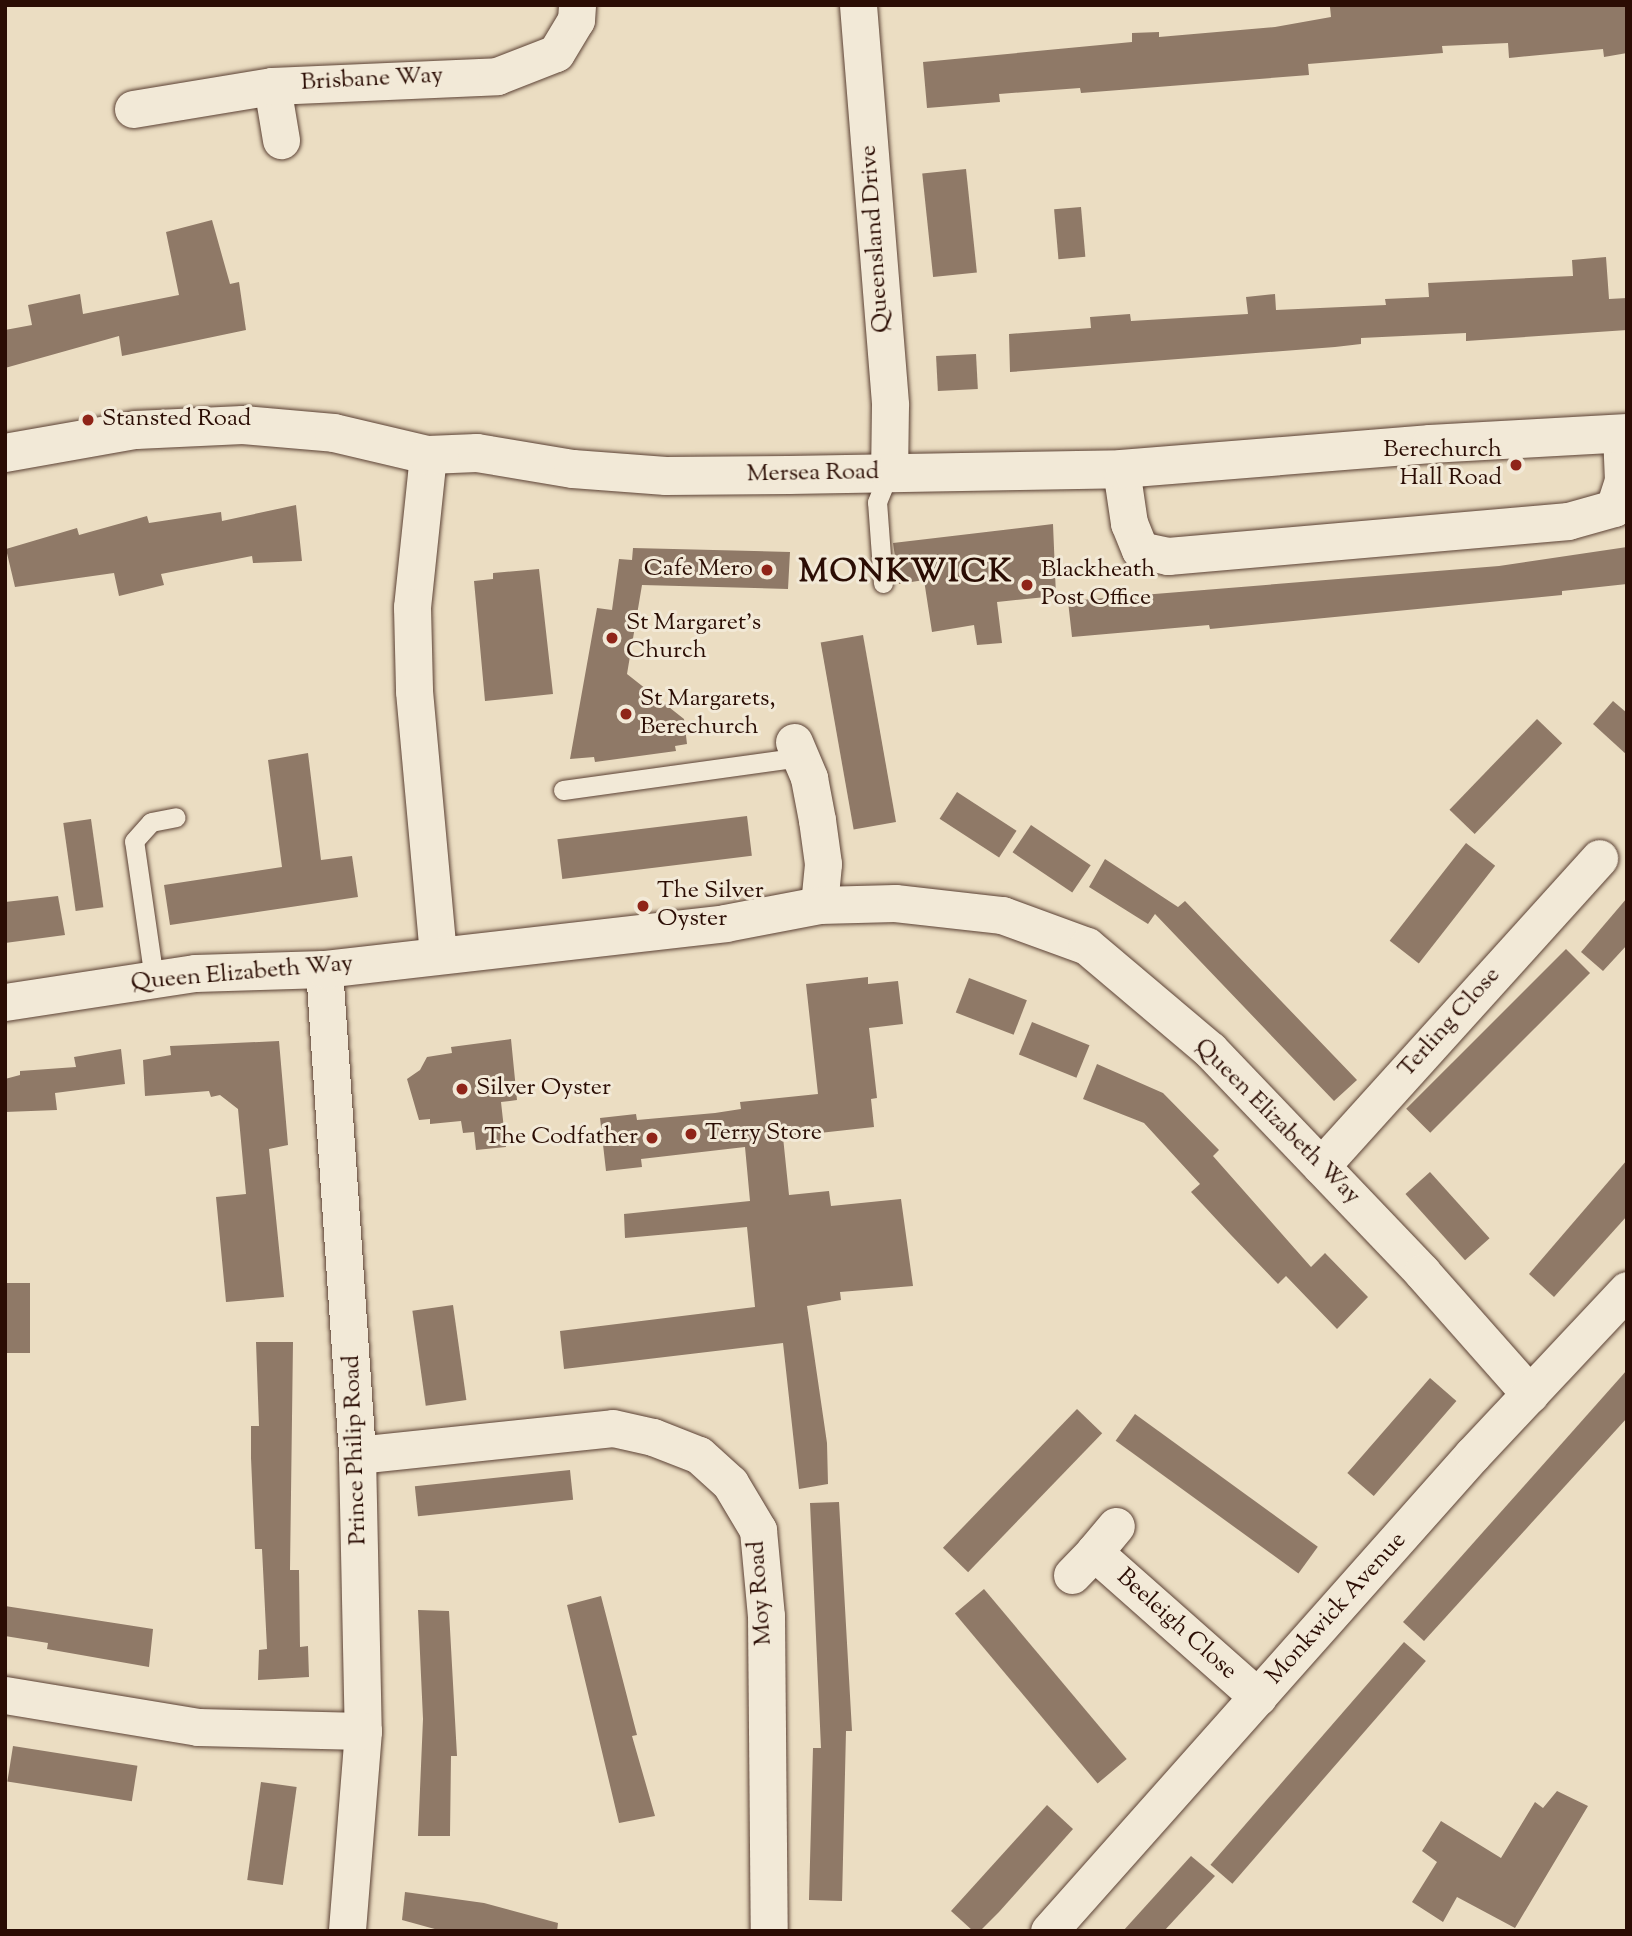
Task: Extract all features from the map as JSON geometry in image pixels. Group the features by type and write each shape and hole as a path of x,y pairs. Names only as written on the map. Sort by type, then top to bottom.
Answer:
{"main road":[{"name":"Mersea Road","path":"5,453 136,430 243,425 334,433 428,454 477,453 573,470 666,476 1121,469 1431,444 1624,434"}],"street":[{"name":"Brisbane Way","path":"134,109 272,86 497,76 556,53 576,20 577,5"},
{"name":"Queensland Drive","path":"858,5 890,405 889,473"},
{"path":"272,86 281,140"},
{"path":"1121,469 1129,523 1140,550 1168,556 1568,521 1614,508 1623,481 1624,434"},
{"path":"428,454 412,607 414,691 438,955"},
{"path":"798,749 823,864 819,905"},
{"name":"Terling Close","path":"1321,1166 1579,868"},
{"name":"Queen Elizabeth Way","path":"5,1002 195,973 324,969 725,923 819,905 895,903 1002,915 1087,946 1210,1050 1321,1166 1530,1394"},
{"name":"Prince Philip Road","path":"324,969 357,1455 363,1731 347,1931"},
{"name":"Monkwick Avenue","path":"1049,1931 1530,1394 1627,1290"},
{"name":"Moy Road","path":"357,1455 613,1428 653,1437 699,1455 730,1483 758,1530 765,1603 769,1931"},
{"name":"Beeleigh Close","path":"1094,1551 1258,1697"},
{"path":"5,1695 198,1727 363,1731"}],"lane":[{"path":"883,583 877,502 889,473"},
{"path":"563,790 798,749"},
{"path":"154,979 134,841 150,821 176,817"}],"building":[{"path":"1627,6 1627,53 1604,57 1603,49 1509,58 1508,43 1442,46 1443,53 1308,64 1309,75 1081,93 1080,88 999,94 1000,102 927,108 923,62 1132,42 1132,33 1159,32 1159,37 1275,27 1331,17 1330,7"},
{"path":"966,169 977,272 933,277 922,174"},
{"path":"1081,207 1085,257 1058,259 1054,209"},
{"path":"212,220 230,284 239,282 246,330 122,356 119,336 5,368 5,330 32,325 28,305 80,294 83,314 179,295 166,232"},
{"path":"1606,257 1609,299 1627,298 1627,330 1466,341 1466,333 1361,338 1361,344 1335,347 1010,372 1009,334 1091,328 1090,317 1130,314 1131,321 1248,314 1246,297 1275,294 1276,310 1386,305 1385,299 1429,297 1428,283 1573,276 1572,260"},
{"path":"976,354 978,389 938,391 936,356"},
{"path":"296,505 302,561 253,563 252,556 161,574 164,585 119,596 114,573 15,587 6,549 77,528 79,535 147,516 149,523 221,512 222,521"},
{"path":"1053,524 1056,596 997,602 1002,643 977,645 974,625 932,632 924,580 899,584 893,543"},
{"path":"1627,547 1627,584 1562,591 1562,595 1210,629 1209,625 1072,637 1068,601 1499,566"},
{"path":"633,548 790,552 788,589 642,585 627,674 684,719 687,744 675,746 676,751 595,762 594,757 570,759 597,608 612,610 619,559 632,560"},
{"path":"539,569 553,694 485,701 474,581 493,579 493,573"},
{"path":"863,635 896,822 854,830 821,642"},
{"path":"1613,701 1627,713 1627,755 1593,724"},
{"path":"1537,719 1562,743 1475,834 1449,810"},
{"path":"308,753 321,860 352,856 358,897 170,925 164,885 282,867 268,760"},
{"path":"957,792 1017,831 999,858 940,819"},
{"path":"747,816 752,856 562,879 557,839"},
{"path":"91,819 103,907 76,911 63,823"},
{"path":"1031,825 1091,865 1072,893 1013,852"},
{"path":"1466,843 1495,866 1419,963 1390,941"},
{"path":"1105,859 1178,907 1185,901 1357,1080 1334,1101 1155,914 1148,924 1089,887"},
{"path":"58,896 65,935 5,943 5,902"},
{"path":"1627,898 1627,945 1603,971 1581,952"},
{"path":"1566,949 1590,973 1430,1133 1406,1109"},
{"path":"868,977 868,984 898,981 903,1024 869,1028 877,1098 871,1099 874,1127 783,1137 789,1195 829,1191 831,1206 901,1199 913,1286 840,1292 841,1300 807,1306 827,1443 828,1484 799,1489 783,1343 564,1369 560,1331 755,1307 747,1227 625,1238 624,1214 750,1201 745,1147 641,1159 642,1167 606,1171 600,1118 636,1114 637,1120 715,1113 741,1109 740,1102 818,1094 806,984"},
{"path":"969,978 1027,1000 1014,1035 956,1013"},
{"path":"1032,1022 1089,1045 1076,1078 1019,1054"},
{"name":"Silver Oyster","path":"511,1039 517,1100 501,1102 506,1147 476,1150 474,1132 463,1133 461,1121 430,1124 430,1119 419,1120 407,1079 420,1070 427,1057 452,1053 451,1047"},
{"path":"279,1041 288,1145 269,1149 284,1297 226,1302 216,1197 246,1194 238,1109 220,1095 211,1097 209,1091 145,1096 143,1060 171,1055 170,1046"},
{"path":"121,1049 125,1084 55,1093 57,1110 5,1112 5,1079 20,1075 20,1071 76,1067 74,1057"},
{"path":"1097,1064 1163,1093 1219,1150 1213,1156 1311,1267 1325,1253 1368,1297 1337,1329 1286,1276 1278,1284 1231,1235 1191,1192 1200,1184 1144,1123 1083,1099"},
{"path":"1627,1160 1627,1216 1554,1297 1529,1274"},
{"path":"1430,1172 1490,1238 1465,1260 1405,1194"},
{"path":"5,1283 30,1283 30,1353 5,1353"},
{"path":"453,1305 466,1400 426,1406 412,1311"},
{"path":"256,1342 293,1342 290,1570 299,1570 300,1647 308,1646 309,1677 258,1680 259,1650 267,1649 262,1549 255,1549 251,1458 251,1426 259,1426"},
{"path":"1627,1370 1627,1418 1424,1641 1403,1622"},
{"path":"1430,1378 1456,1401 1374,1496 1347,1473"},
{"path":"1077,1409 1102,1433 968,1572 943,1548"},
{"path":"1135,1414 1318,1547 1298,1574 1116,1441"},
{"path":"570,1470 573,1500 418,1516 415,1486"},
{"path":"839,1502 852,1731 846,1731 842,1901 809,1900 813,1748 821,1748 810,1503"},
{"path":"984,1589 1127,1759 1098,1783 955,1613"},
{"path":"601,1596 637,1735 632,1736 655,1816 619,1823 567,1605"},
{"path":"5,1606 153,1629 149,1667 47,1649 48,1643 5,1636"},
{"path":"418,1610 449,1611 457,1756 451,1756 450,1836 418,1836 423,1719"},
{"path":"1404,1642 1426,1661 1232,1884 1210,1865"},
{"path":"13,1746 137,1766 132,1801 7,1782"},
{"path":"261,1782 297,1787 283,1885 247,1880"},
{"path":"1557,1791 1588,1806 1515,1928 1457,1897 1443,1922 1412,1902 1437,1862 1422,1851 1441,1821 1501,1858 1535,1802 1543,1808"},
{"path":"1047,1805 1073,1829 999,1912 980,1931 973,1931 951,1911"},
{"path":"1191,1856 1215,1876 1164,1931 1123,1931"},
{"path":"405,1892 484,1903 558,1923 557,1931 442,1931 402,1920"}],"place":[{"name":"Stansted Road","path":"88,420"},
{"name":"Berechurch Hall Road","path":"1516,465"},
{"name":"Cafe Mero","path":"767,570"},
{"name":"Blackheath Post Office","path":"1027,585"},
{"name":"St Margaret's Church","path":"612,638"},
{"name":"St Margarets, Berechurch","path":"626,714"},
{"name":"The Silver Oyster","path":"643,906"},
{"name":"Silver Oyster","path":"462,1089"},
{"name":"Terry Store","path":"691,1134"},
{"name":"The Codfather","path":"652,1138"}],"district":[{"name":"MONKWICK","path":"906,573"}]}
